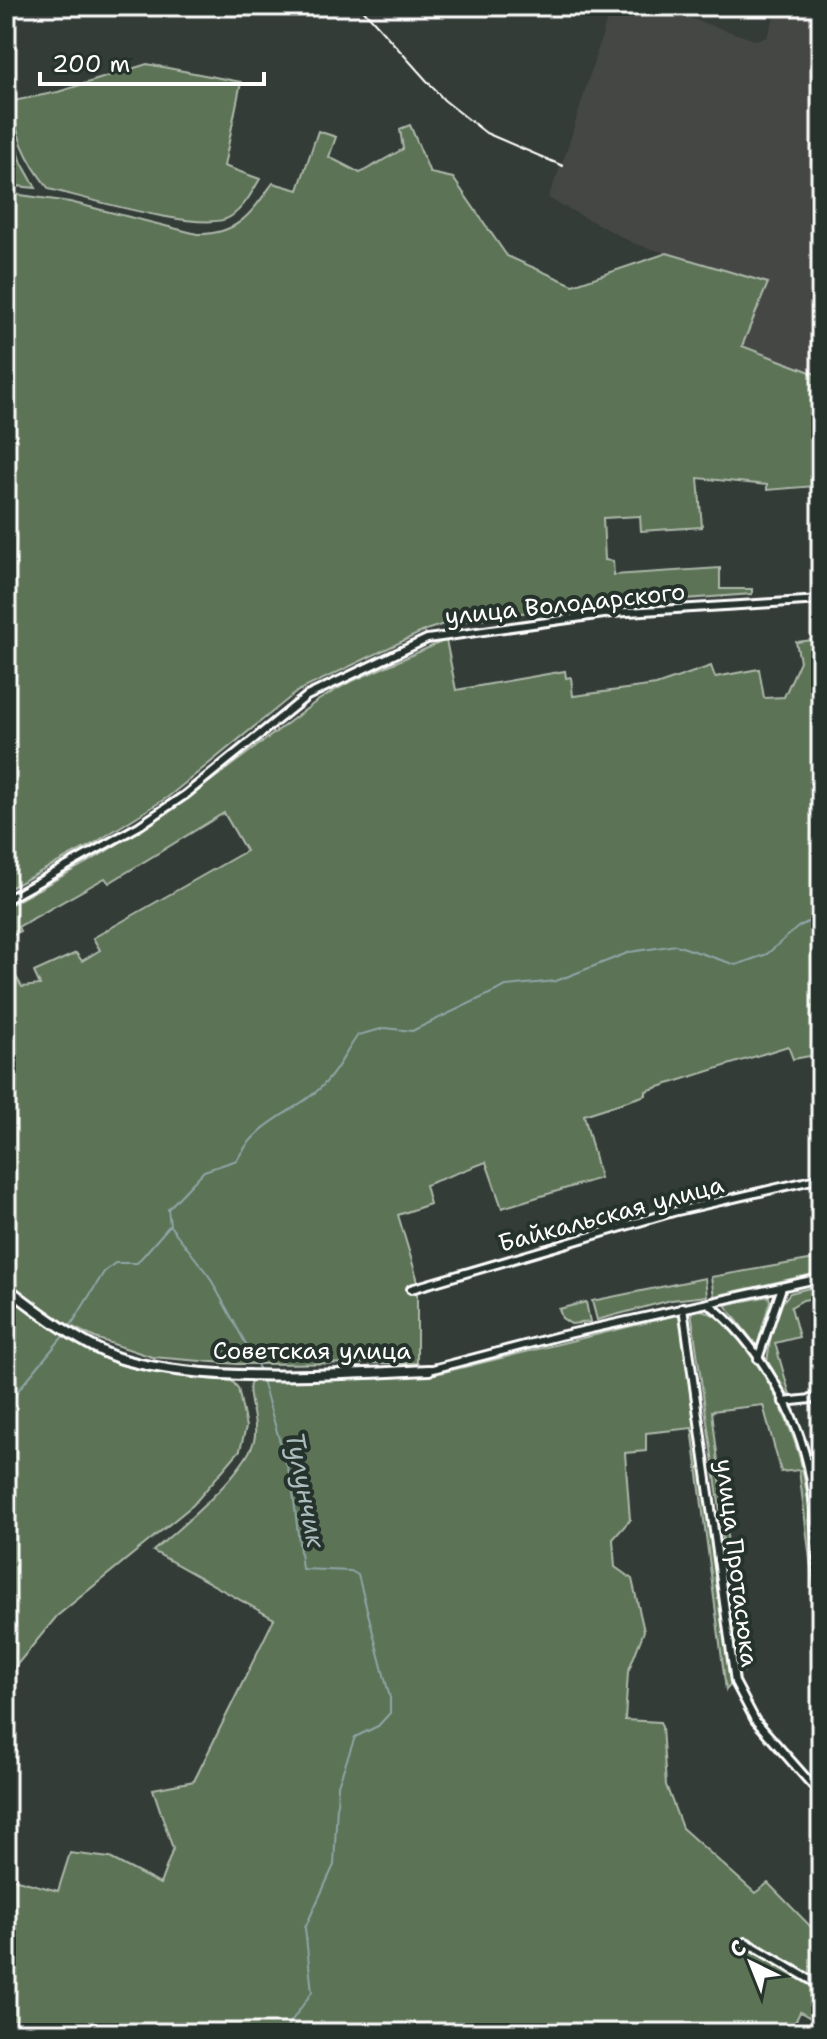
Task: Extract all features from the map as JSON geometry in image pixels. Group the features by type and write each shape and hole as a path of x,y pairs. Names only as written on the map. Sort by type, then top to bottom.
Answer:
{"street":[{"name":"улица Володарского","path":"6,900 139,826 185,795 307,696 427,639 611,613 821,600"},
{"name":"Байкальская улица","path":"411,1289 673,1212 821,1178"},
{"name":"Советская улица","path":"6,1287 51,1321 123,1360 201,1371 325,1374 429,1370 683,1307 709,1304 821,1278"},
{"path":"758,1359 782,1287"},
{"path":"709,1304 722,1314 758,1359 783,1402 806,1460 817,1508 821,1592"},
{"name":"улица Протасюка","path":"683,1307 735,1682 755,1720 821,1795"},
{"path":"783,1402 821,1398"},
{"path":"746,1942 821,1986"}],"shaded area":[{"path":"611,6 653,6 755,40 767,37 778,6 821,18 821,376 742,346 767,282 635,244 548,198 566,153"}],"green space":[{"path":"147,64 241,82 224,166 260,179 244,204 230,217 216,221 171,218 49,189 29,159 19,136 13,101 58,92"},
{"path":"6,114 22,163 36,188 6,185"},
{"path":"410,125 430,173 453,178 507,256 573,285 667,253 768,283 742,346 821,376 821,493 818,494 815,486 767,490 767,485 698,478 702,527 641,531 640,516 603,518 605,560 613,561 614,575 720,568 720,589 752,589 752,594 549,609 444,624 426,630 298,691 168,797 93,844 6,890 6,193 70,202 197,234 223,231 250,213 273,183 298,190 318,131 336,137 329,157 360,173 403,149 400,129"},
{"path":"821,639 821,1054 793,1059 788,1046 646,1091 646,1095 584,1115 600,1178 502,1208 486,1162 425,1185 430,1204 398,1215 417,1278 417,1363 237,1364 152,1357 95,1338 53,1317 6,1280 6,980 15,975 22,987 40,985 34,972 76,953 82,961 100,950 93,938 246,851 224,813 109,883 105,878 18,927 20,931 6,939 6,907 97,857 172,810 317,701 348,683 446,640 456,690 565,671 566,678 571,677 573,696 656,685 711,666 715,677 759,669 764,698 784,697 800,661 796,642"},
{"path":"815,1259 818,1273 714,1296 711,1277"},
{"path":"705,1278 707,1296 671,1300 597,1320 592,1301"},
{"path":"821,1285 821,1297 803,1300 791,1307 799,1337 775,1343 790,1395 767,1362 771,1334 782,1303 790,1293"},
{"path":"6,1294 57,1331 112,1359 152,1370 232,1381 238,1388 246,1427 240,1450 193,1505 57,1616 6,1678"},
{"path":"769,1296 770,1301 757,1346 725,1305"},
{"path":"586,1302 590,1322 571,1324 562,1318 559,1309"},
{"path":"701,1310 717,1317 733,1331 749,1351 776,1397 800,1459 815,1554 821,1649 799,1470 781,1472 763,1405 712,1411 743,1671 735,1665 720,1511 691,1311"},
{"path":"681,1314 732,1683 726,1690 692,1428 646,1433 646,1451 625,1453 630,1520 613,1539 615,1567 632,1579 644,1631 628,1672 625,1720 660,1722 666,1785 682,1828 755,1893 768,1883 814,1930 821,1925 821,2024 800,2012 790,2033 6,2033 6,1877 58,1891 70,1853 110,1858 160,1884 173,1849 153,1789 194,1781 274,1619 153,1551 210,1500 248,1454 255,1433 249,1388 254,1378 370,1379 436,1374"}],"waterway":[{"path":"70,1327 104,1272 115,1263 137,1263 170,1225 168,1209 204,1171 237,1160 263,1128 317,1091 358,1035 385,1028 412,1031 506,986 556,981 630,952 676,945 736,965 767,954 798,927 821,915"},
{"name":"Тулунчик","path":"171,1227 209,1276 260,1370"},
{"path":"6,1405 64,1335"},
{"name":"Тулунчик","path":"261,1377 292,1483 302,1569 351,1571 358,1575 390,1698 390,1713 378,1726 355,1737 338,1785 334,1865 305,1928 312,1992 283,2033"}],"railway":[{"path":"360,6 444,100 486,133 563,166"}]}
